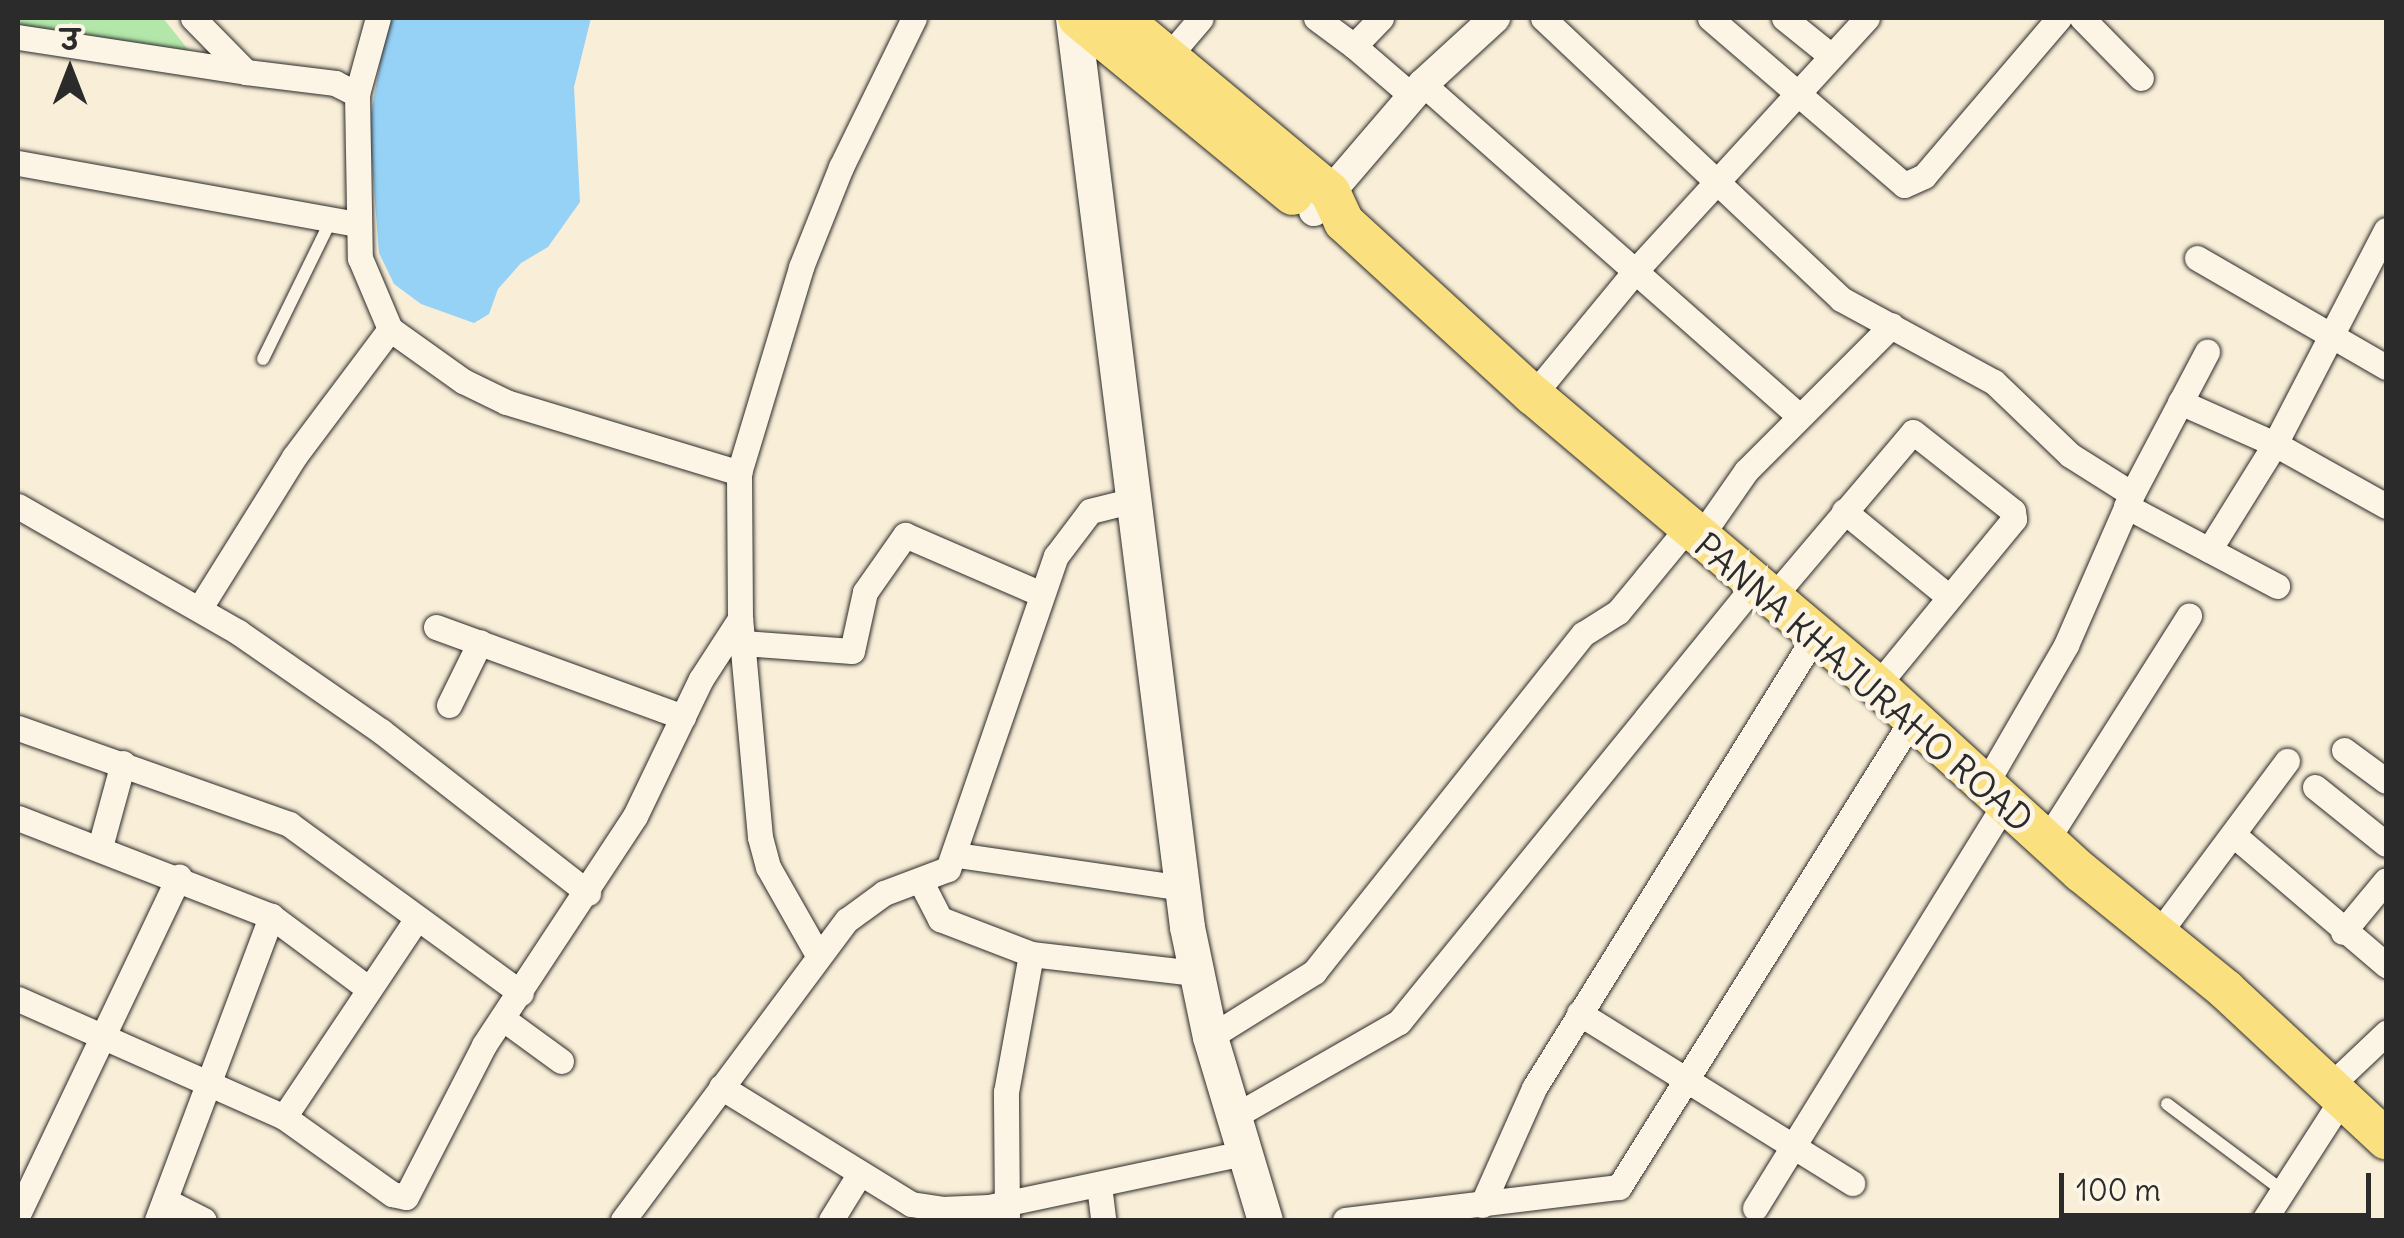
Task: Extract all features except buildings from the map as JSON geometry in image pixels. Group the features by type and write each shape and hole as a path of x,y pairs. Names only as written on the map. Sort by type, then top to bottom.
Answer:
{"main road":[{"name":"PANNA KHAJURAHO ROAD","path":"1076,18 1329,208"},
{"path":"1076,18 1195,973 1242,1153 1265,1220"},
{"name":"PANNA KHAJURAHO ROAD","path":"1121,18 1533,395 1877,686 2046,841 2338,1090 2386,1138"}],"street":[{"path":"192,18 246,72"},
{"path":"378,18 357,94 344,222 390,329 462,381 506,402 739,473"},
{"path":"818,955 768,867 760,837 741,631 739,473 801,267 848,152 914,18"},
{"path":"1166,58 1201,18"},
{"path":"1316,18 1418,90 1636,270 1798,415"},
{"path":"1354,46 1380,18"},
{"path":"1329,208 1418,90 1495,18"},
{"path":"1542,18 1717,187 1841,299 1994,382 2070,455 2129,500 2209,550 2278,586"},
{"path":"1710,18 1894,180 1913,184 2059,18"},
{"path":"1784,18 1830,56"},
{"path":"1533,395 1636,270 1717,187 1867,18"},
{"path":"2082,18 2140,78"},
{"path":"18,36 334,84 357,94"},
{"path":"18,163 344,222"},
{"path":"2209,550 2275,444 2386,230"},
{"path":"2198,258 2386,368"},
{"path":"1210,1037 1314,972 1582,634 1618,612 1798,415 1892,325"},
{"path":"200,606 294,457 390,329"},
{"path":"1755,1208 1995,794 2129,500 2206,352"},
{"path":"2180,402 2275,444 2386,506"},
{"path":"1232,1117 1399,1022 1764,590 1844,511 1908,434 1932,444 2015,515 1877,686"},
{"path":"623,1220 818,955 867,902 948,869 957,855 970,792 1038,593 1075,526 1090,511 1138,498"},
{"path":"18,506 200,606 380,730 588,894"},
{"path":"1844,511 1949,597"},
{"path":"741,631 852,652 866,592 905,535 1038,593"},
{"path":"2046,841 2189,616"},
{"path":"436,627 683,718"},
{"path":"18,999 284,1118 392,1194 406,1197 502,1018 588,894 683,718 741,631"},
{"path":"1482,1205 1534,1088 1816,634"},
{"path":"449,705 480,642"},
{"path":"1344,1220 1619,1186 1913,718"},
{"path":"18,728 290,824 521,992"},
{"path":"2344,750 2386,780"},
{"path":"2158,934 2287,761"},
{"path":"100,847 122,763"},
{"path":"2315,786 2386,844"},
{"path":"18,818 179,876 271,916 368,989"},
{"path":"2234,836 2386,965"},
{"path":"957,855 1183,888"},
{"path":"18,1214 179,876"},
{"path":"2343,932 2386,880"},
{"path":"921,882 940,918 1031,954 1195,973"},
{"path":"204,1220 161,1211 212,1086 271,916"},
{"path":"284,1118 417,918"},
{"path":"1007,1212 1006,1092 1031,954"},
{"path":"1579,1013 1852,1184"},
{"path":"502,1018 561,1061"},
{"path":"2264,1220 2338,1090 2386,1033"},
{"path":"722,1087 860,1173 909,1212 1007,1212 1100,1185 1242,1153"},
{"path":"831,1220 860,1173"},
{"path":"1100,1185 1103,1220"}],"lane":[{"path":"262,359 344,222"},
{"path":"2168,1104 2282,1190"}],"green space":[{"path":"18,18 163,18 190,52 18,29"}],"water":[{"path":"388,18 591,18 574,87 580,202 548,247 521,263 498,289 489,314 474,323 421,304 394,284 379,253 369,125"}]}
